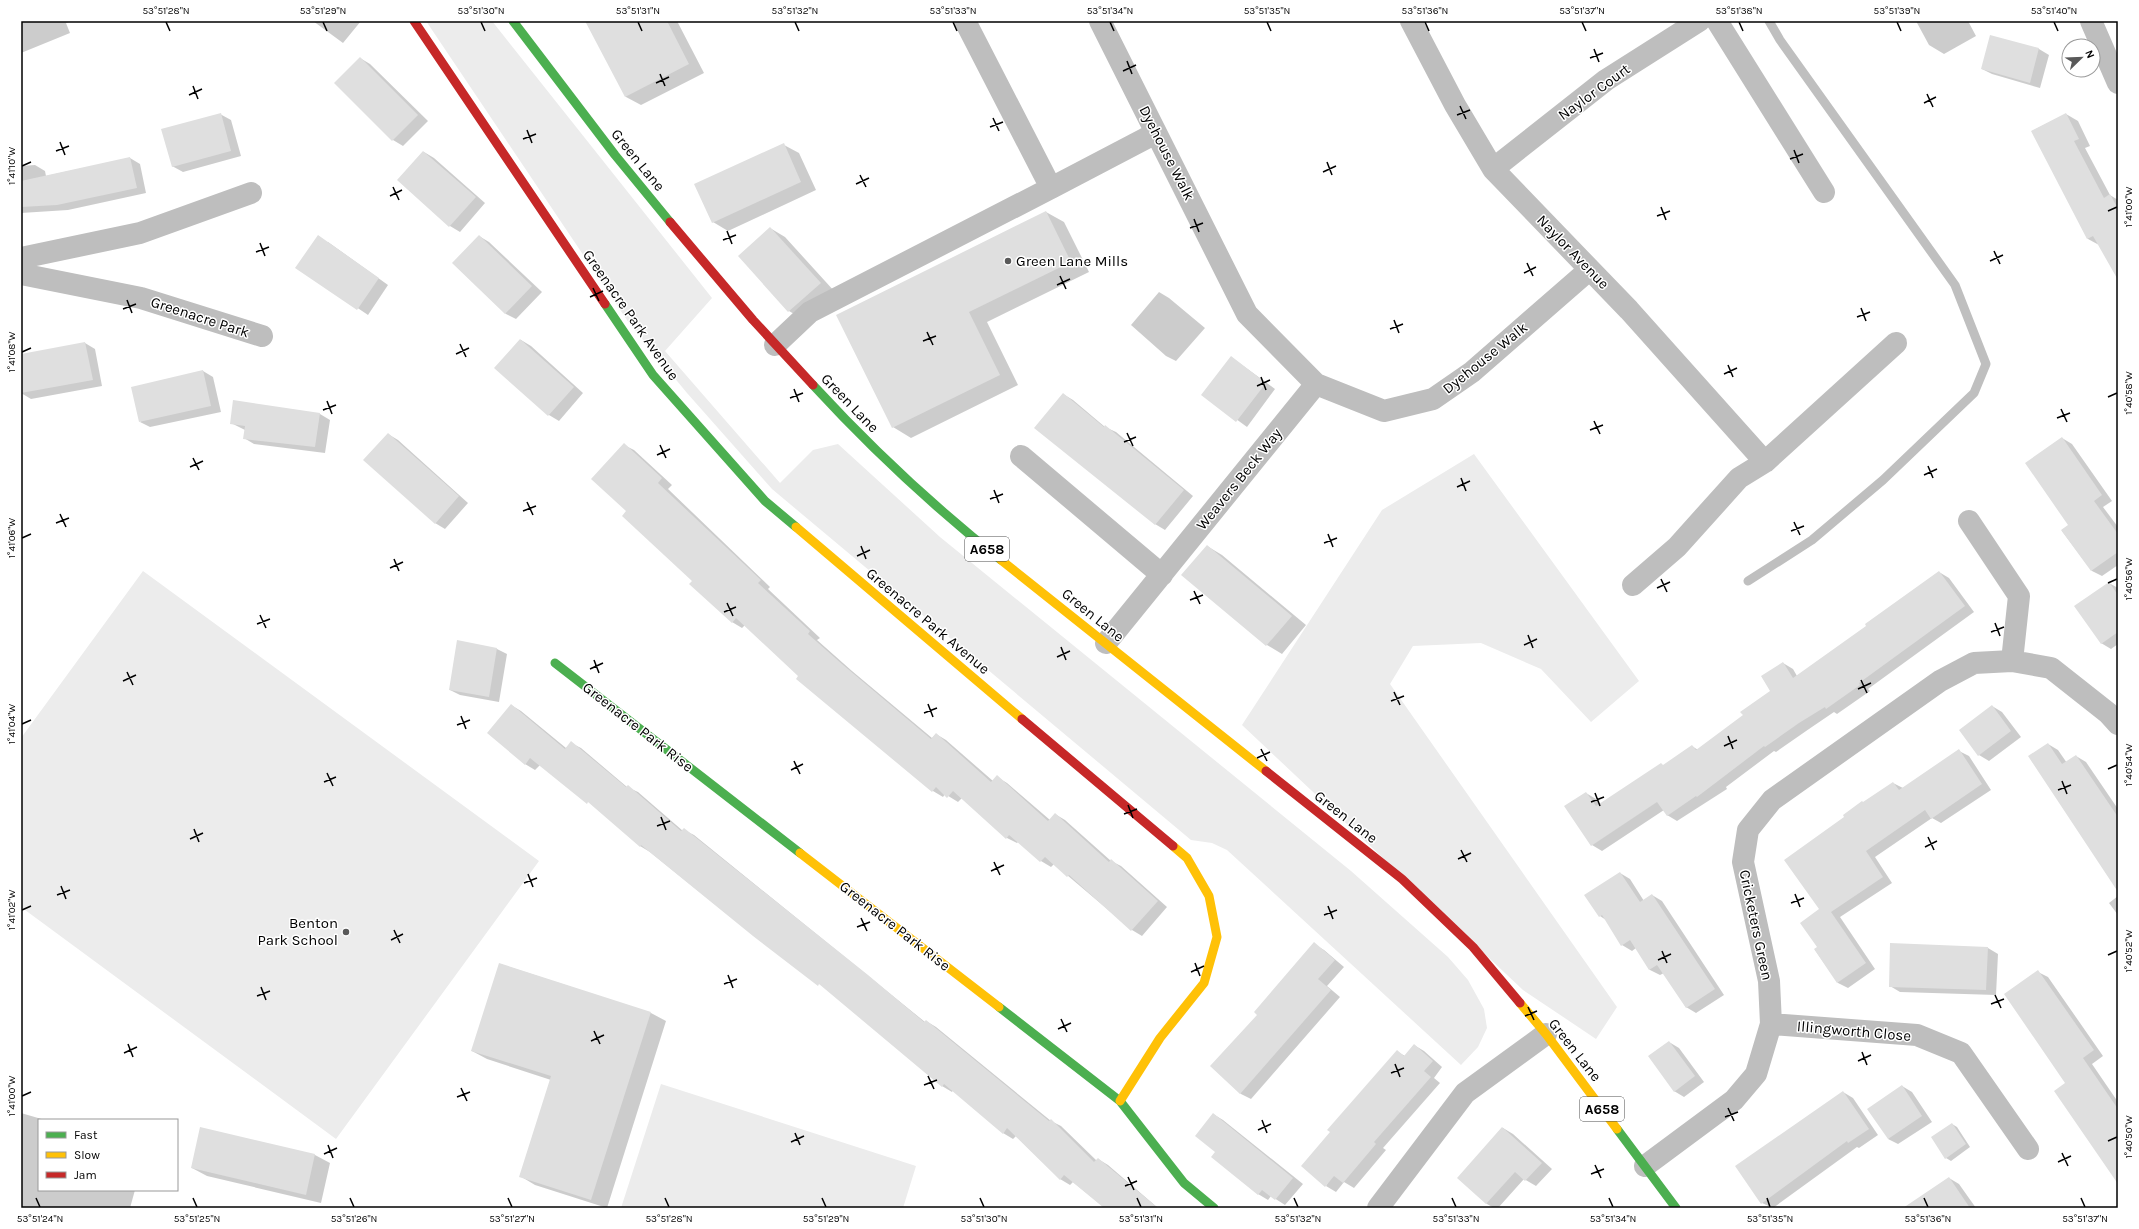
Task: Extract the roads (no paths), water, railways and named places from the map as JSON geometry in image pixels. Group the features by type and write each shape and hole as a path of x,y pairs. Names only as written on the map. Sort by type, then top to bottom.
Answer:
{"main road":[{"name":"Greenacre Park Avenue","path":"414,21 653,375 765,501 1187,858 1209,896 1217,937 1204,983 1160,1038 1120,1100"},
{"name":"Green Lane","path":"513,21 615,155 776,345 852,426 953,522 1402,879 1473,947 1546,1034 1676,1208"},
{"name":"Greenacre Park Rise","path":"556,663 1120,1100 1184,1184 1214,1208"}],"street":[{"path":"965,21 1051,188"},
{"name":"Dyehouse Walk","path":"1100,21 1247,314 1316,384 1384,411 1433,399 1472,372 1589,270"},
{"name":"Naylor Avenue","path":"1412,21 1455,105 1494,169 1589,270 1629,310 1765,462"},
{"name":"Naylor Court","path":"1494,169 1606,80 1699,21"},
{"path":"1717,21 1824,192"},
{"path":"2091,21 2118,83"},
{"path":"776,345 810,312 1051,188 1156,132"},
{"path":"21,258 140,233 251,193"},
{"name":"Greenacre Park","path":"21,274 141,298 262,336"},
{"path":"1633,585 1677,546 1739,478 1765,462 1896,343"},
{"name":"Weavers Beck Way","path":"1106,643 1316,384"},
{"path":"1021,456 1162,575"},
{"path":"1968,521 2019,596 2012,661"},
{"name":"Cricketers Green","path":"1645,1166 1734,1100 1756,1074 1771,1024 1769,981 1743,862 1748,830 1772,800 1940,681 1974,663 2012,661 2051,668 2108,713 2118,724"},
{"name":"Illingworth Close","path":"1771,1024 1916,1035 1962,1053 2028,1149"},
{"path":"1378,1208 1465,1093 1546,1034"}],"waterway":[{"path":"1748,581 1812,540 1883,480 1974,393 1986,364 1955,285 1780,40 1769,21"}],"place":[{"name":"Green Lane Mills","path":"1008,261"},
{"name":"Benton Park School","path":"346,932"}]}
